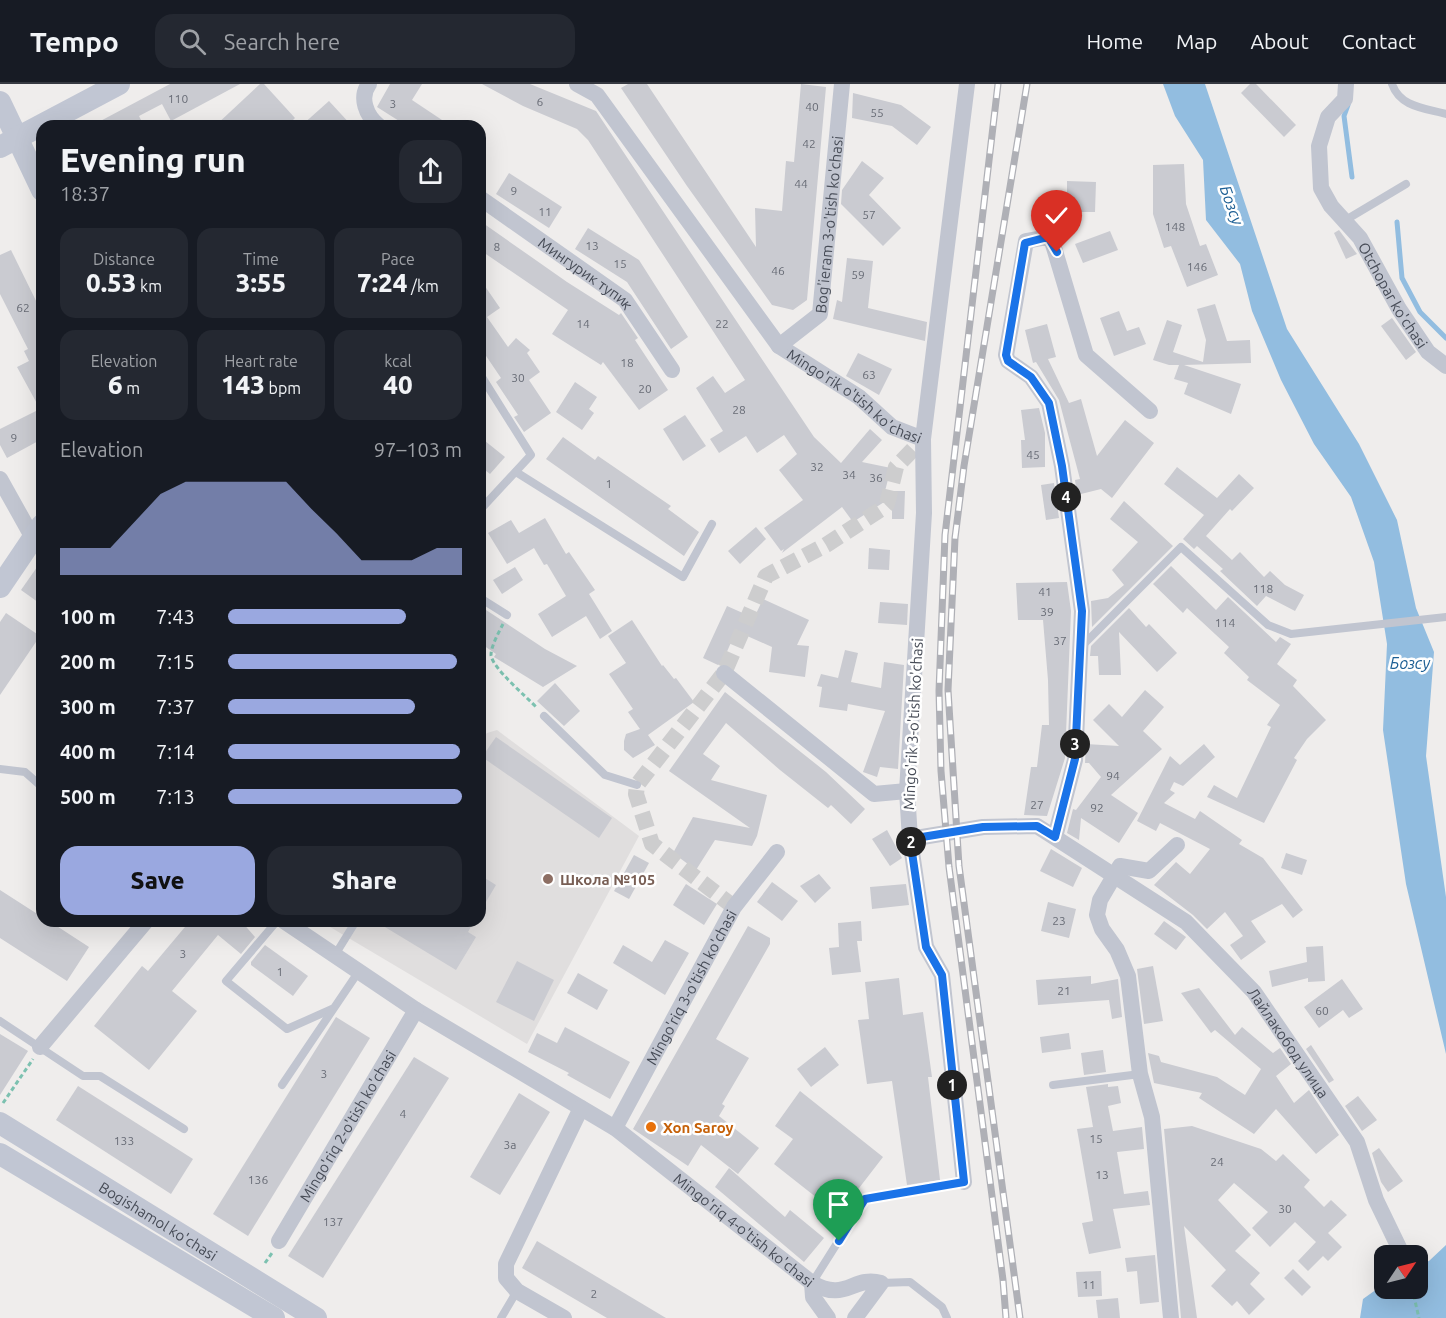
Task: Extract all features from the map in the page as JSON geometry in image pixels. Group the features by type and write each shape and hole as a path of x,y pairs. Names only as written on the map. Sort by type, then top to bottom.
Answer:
{"main road":[{"path":"51,120 120,84"},
{"path":"0,102 9,142 36,181"},
{"path":"9,142 36,128"},
{"path":"0,587 36,534"},
{"name":"Bogishamol ko'chasi","path":"1,1113 160,1236 274,1318"},
{"name":"Bogishamol ko'chasi","path":"0,1154 316,1318"}],"street":[{"path":"369,84 365,90 364,107 374,120"},
{"name":"Mingo'rik o'tish ko'chasi","path":"577,84 601,89 779,346 859,397 892,427 923,439 967,84"},
{"name":"Bog'ieram 3-o'tish ko'chasi","path":"779,346 820,314 842,84"},
{"name":"Otchopar ko'chasi","path":"1346,84 1345,99 1326,120 1318,162 1324,196 1360,238 1399,309 1428,351 1446,366"},
{"name":"Мингурик тупик","path":"486,202 625,300 672,370"},
{"path":"1055,837 1075,759 1082,611 1062,466 1049,403 1031,377 1008,361 1006,355 1026,241 1048,237 1052,241 1086,356 1150,411"},
{"name":"Mingo'rik 3-o'tish ko'chasi","path":"923,439 922,549 907,791 910,839 926,947 942,975 964,1182"},
{"path":"0,479 36,528"},
{"path":"724,673 870,792 874,794 907,791"},
{"name":"Лайлакобод улица","path":"910,839 983,827 1037,826 1186,922 1254,992 1357,1142 1376,1200 1398,1245"},
{"path":"1171,1318 1152,1117 1140,1074 1128,976 1117,950 1102,929 1097,915 1100,900 1120,866 1149,871 1177,845"},
{"name":"Mingo'riq 3-o'tish ko'chasi","path":"615,1128 734,907 777,852"},
{"path":"40,1047 141,927"},
{"name":"Mingo'riq 4-o'tish ko'chasi","path":"293,927 416,1010 615,1128 812,1283 827,1292 844,1291 870,1280 881,1283"},
{"name":"Mingo'riq 2-o'tish ko'chasi","path":"279,1241 416,1010"},
{"path":"564,1318 517,1291 506,1278 506,1264 581,1108"},
{"path":"812,1283 813,1297 828,1318"},
{"path":"855,1318 881,1283"}],"lane":[{"path":"1392,84 1396,96 1410,104 1446,114"},
{"path":"1344,221 1406,184"},
{"path":"486,384 531,455 486,504"},
{"path":"516,472 683,577 712,524"},
{"path":"1080,648 1181,548 1268,625 1292,634 1446,617"},
{"path":"486,602 507,615"},
{"path":"544,716 605,775 638,785"},
{"path":"0,769 25,772 36,782"},
{"path":"272,927 226,981 287,1029 332,1009"},
{"path":"335,955 352,927"},
{"path":"282,1085 359,971"},
{"path":"0,1021 82,1076 100,1076 184,1129"},
{"path":"1053,1085 1140,1074"},
{"path":"812,1283 865,1199 964,1182"},
{"path":"881,1283 910,1282 942,1307 947,1318"},
{"path":"501,1318 517,1291"}],"path":[{"path":"507,615 491,652 492,657 501,671 544,716"},
{"path":"1,1113 40,1047"},
{"path":"1415,1299 1419,1318"}],"shaded area":[{"name":"Школа №105","path":"497,730 639,836 527,1044 330,927 486,927 487,733"}],"water":[{"name":"Бозсу","path":"1163,84 1205,84 1287,329 1359,444 1397,520 1416,608 1434,652 1426,756 1446,897 1446,1054 1406,884 1383,730 1387,644 1374,562 1351,497 1314,444 1281,380 1252,311 1240,264 1206,220 1203,160 1175,116"},
{"path":"1446,1245 1446,1318 1360,1318 1363,1299 1374,1291 1374,1299 1428,1299 1429,1261"}],"building":[{"path":"170,84 240,84 173,120 170,120 162,104 139,116 141,120 102,120"},
{"path":"260,84 264,84 295,118 293,120 221,120"},
{"path":"390,84 422,84 412,100 442,120 398,120 377,107"},
{"path":"482,84 530,84 596,111 814,437 841,463 870,429 882,440 862,462 891,468 885,491 905,491 904,519 892,519 892,497 853,522 842,507 782,553 784,549 781,551 764,528 803,500 779,470 797,454 784,435 757,453 746,436 719,453 710,439 723,431 696,388 713,376 725,393 745,380 588,140 577,129 523,106"},
{"path":"628,84 647,84 756,247 755,208 782,211 786,161 794,162 801,84 826,87 807,300 793,310 772,305 687,186 621,88"},
{"path":"1250,84 1256,84 1296,125 1284,137 1241,93"},
{"path":"853,93 901,105 931,127 917,145 892,126 852,118"},
{"path":"329,101 346,120 308,120"},
{"path":"862,161 884,178 869,195 901,228 883,246 841,204 842,190"},
{"path":"1184,164 1186,204 1200,246 1206,244 1218,275 1187,287 1171,246 1164,248 1153,214 1153,165"},
{"path":"509,173 562,207 549,228 496,194"},
{"path":"1067,181 1096,182 1095,212 1067,212"},
{"path":"486,225 567,282 619,315 621,313 638,338 635,340 668,390 639,410 603,362 601,365 552,334 568,310 486,254"},
{"path":"588,228 639,260 688,337 671,349 627,282 575,249"},
{"path":"1339,230 1357,254 1346,259 1334,233"},
{"path":"1110,231 1118,250 1083,263 1075,244"},
{"path":"11,250 36,301 36,402 17,367 29,361 24,351 28,349 0,294 0,255"},
{"path":"847,258 873,261 868,308 927,322 925,341 833,319 837,300 842,302"},
{"path":"486,288 500,308 487,317 508,347 516,338 530,350 527,353 540,372 529,380 551,413 524,432 514,417 518,415 496,382 501,378 486,356"},
{"path":"1215,304 1227,341 1250,340 1251,363 1184,365 1241,384 1231,414 1184,394 1188,383 1174,379 1179,365 1169,365 1153,360 1167,320 1182,325 1173,352 1203,362 1206,340 1197,309"},
{"path":"1119,311 1127,331 1139,327 1146,344 1114,356 1100,318"},
{"path":"1392,318 1416,352 1406,360 1381,326"},
{"path":"1047,324 1056,357 1048,359 1069,403 1081,399 1097,456 1125,420 1154,443 1112,498 1101,489 1077,495 1075,480 1080,479 1059,400 1036,362 1033,363 1025,330"},
{"path":"858,353 892,369 879,395 846,376"},
{"path":"575,382 597,397 589,409 594,413 582,430 556,412"},
{"path":"1039,408 1045,433 1045,467 1022,468 1021,440 1025,440 1021,410"},
{"path":"36,411 36,442 7,458 0,445 0,429"},
{"path":"685,415 706,446 683,461 663,429"},
{"path":"563,437 595,460 598,456 671,506 668,509 699,532 684,556 546,459"},
{"path":"486,442 505,457 490,474 486,471"},
{"path":"1177,467 1217,498 1239,474 1254,488 1232,511 1230,509 1206,536 1232,560 1240,552 1264,577 1270,571 1285,585 1304,595 1295,611 1266,596 1257,606 1220,571 1223,569 1197,546 1194,549 1183,539 1204,515 1164,484"},
{"path":"1054,483 1059,518 1046,520 1041,485"},
{"path":"1124,501 1173,546 1092,627 1091,601 1108,598 1124,585 1112,570 1138,542 1110,519"},
{"path":"545,518 566,554 569,552 595,590 589,594 612,631 600,639 586,616 552,637 538,614 566,596 547,564 544,565 534,548 507,564 488,533 511,520 519,533"},
{"path":"756,527 766,539 740,564 728,551"},
{"path":"869,548 890,550 889,570 868,569"},
{"path":"1171,566 1216,610 1228,597 1276,642 1280,637 1291,644 1277,664 1297,680 1293,686 1326,720 1307,739 1294,758 1297,760 1264,823 1207,797 1214,785 1237,798 1271,727 1267,725 1280,705 1247,680 1249,677 1224,653 1229,647 1187,608 1183,613 1153,584"},
{"path":"515,567 523,580 502,594 493,580"},
{"path":"36,569 36,601 21,590"},
{"path":"1067,582 1071,611 1065,758 1047,816 1024,815 1031,767 1037,767 1042,725 1049,725 1048,680 1043,620 1018,620 1016,583"},
{"path":"763,599 809,620 797,645 809,646 805,677 769,672 772,647 736,631 722,663 718,665 703,658 727,606 754,618"},
{"path":"880,602 908,604 907,625 878,623"},
{"path":"1129,608 1146,627 1149,624 1177,653 1157,672 1119,632 1121,675 1099,675 1098,656 1090,656 1091,646"},
{"path":"486,610 545,649 577,666 543,687 494,657 496,654 486,647"},
{"path":"6,613 36,633 36,642 0,695 0,622"},
{"path":"632,620 662,666 674,679 676,678 694,702 648,735 655,745 633,758 624,750 624,741 626,734 640,729 628,712 633,709 609,674 626,663 608,636"},
{"path":"845,650 858,653 851,682 881,688 884,662 904,665 898,769 880,767 877,777 863,772 885,711 848,704 847,711 819,707 822,687 817,686 821,674 838,678"},
{"path":"555,683 580,711 564,726 537,701"},
{"path":"1145,690 1164,707 1143,731 1162,749 1111,795 1138,813 1119,843 1081,818 1079,840 1067,833 1073,809 1076,810 1101,777 1089,763 1085,763 1086,744 1119,746 1093,720 1109,704 1122,717"},
{"path":"725,692 826,772 865,809 851,824 831,805 828,808 780,770 726,723 703,754 720,766 711,780 767,795 757,836 752,846 715,840 696,870 673,853 693,817 750,828 669,771"},
{"path":"496,737 612,818 599,838 486,760 486,751"},
{"path":"1204,744 1215,757 1183,786 1174,782 1170,790 1175,793 1164,803 1195,819 1200,811 1242,840 1239,844 1263,858 1303,910 1293,918 1282,904 1251,921 1266,942 1241,960 1230,945 1243,936 1225,912 1207,929 1193,915 1154,885 1176,862 1190,874 1210,849 1160,823 1156,831 1137,821 1170,756 1180,765"},
{"path":"887,830 902,858 890,866 872,839"},
{"path":"1051,849 1082,868 1073,887 1040,871"},
{"path":"1286,853 1307,860 1302,875 1281,868"},
{"path":"634,855 649,863 629,899 614,891"},
{"path":"819,874 831,888 815,903 800,886"},
{"path":"486,879 496,885 486,902"},
{"path":"772,882 798,901 782,921 757,902"},
{"path":"686,884 717,904 704,925 673,905"},
{"path":"906,884 909,905 872,909 870,887"},
{"path":"0,890 36,913 36,927 58,927 89,947 67,981 0,938"},
{"path":"1048,902 1076,909 1069,938 1041,931"},
{"path":"861,921 862,941 857,941 861,972 832,975 829,948 839,947 838,923"},
{"path":"1164,921 1186,937 1176,950 1154,934"},
{"path":"748,926 770,938 770,944 716,1039 749,1058 722,1104 725,1106 719,1116 759,1148 738,1174 701,1145 688,1166 633,1129"},
{"path":"185,927 246,927 255,937 241,954 218,935 172,991 197,1011 149,1070 94,1026 142,966 148,971"},
{"path":"385,927 471,927 468,932 476,937 456,970"},
{"path":"665,940 689,953 665,995 613,963 623,945 652,962"},
{"path":"265,945 308,976 293,996 251,965"},
{"path":"1323,946 1325,981 1308,982 1308,978 1272,987 1269,971 1307,962 1306,947"},
{"path":"517,961 554,980 534,1021 496,1002"},
{"path":"1153,966 1163,1021 1144,1024 1137,969"},
{"path":"578,973 608,990 597,1010 567,993"},
{"path":"1091,976 1091,984 1118,979 1122,1017 1112,1019 1109,1000 1038,1005 1036,980"},
{"path":"899,978 903,1015 923,1012 932,1077 928,1077 940,1180 907,1185 892,1081 867,1084 858,1020 869,1019 865,982"},
{"path":"1342,979 1363,1009 1349,1018 1343,1010 1319,1028 1304,1007"},
{"path":"1199,988 1235,1035 1242,1027 1273,1053 1280,1048 1291,1064 1276,1076 1294,1103 1309,1090 1339,1135 1316,1154 1276,1109 1254,1134 1199,1098 1202,1093 1154,1083 1148,1053 1159,1056 1161,1062 1217,1077 1245,1095 1261,1069 1215,1030 1211,1033 1181,993"},
{"path":"336,1017 370,1038 248,1236 213,1214"},
{"path":"565,1027 630,1062 610,1099 567,1075 569,1073 528,1052 537,1033 557,1043"},
{"path":"1069,1033 1071,1049 1042,1053 1040,1037"},
{"path":"0,1034 28,1051 0,1095"},
{"path":"1311,1045 1334,1080 1329,1083 1306,1049"},
{"path":"825,1047 839,1065 811,1087 797,1069"},
{"path":"1103,1050 1106,1072 1084,1075 1081,1053"},
{"path":"414,1057 449,1078 323,1278 288,1256"},
{"path":"1108,1084 1108,1087 1118,1086 1121,1103 1108,1106 1113,1131 1142,1127 1144,1149 1117,1152 1124,1194 1148,1191 1150,1205 1113,1209 1121,1248 1089,1254 1082,1223 1093,1221 1077,1129 1093,1127 1086,1087"},
{"path":"78,1086 193,1159 171,1194 56,1120"},
{"path":"800,1091 883,1157 856,1192 860,1195 851,1209 834,1196 826,1205 774,1164 793,1139 775,1126"},
{"path":"519,1093 550,1112 500,1195 470,1177"},
{"path":"1358,1096 1377,1120 1362,1131 1345,1106"},
{"path":"1192,1126 1261,1149 1276,1161 1283,1154 1310,1180 1304,1187 1324,1207 1331,1200 1347,1215 1328,1233 1342,1247 1328,1261 1323,1256 1308,1271 1298,1261 1316,1242 1295,1222 1270,1247 1252,1228 1268,1212 1234,1183 1218,1200 1251,1235 1235,1251 1260,1273 1250,1284 1265,1299 1249,1315 1237,1301 1232,1306 1211,1286 1226,1270 1184,1226 1197,1318 1181,1318 1164,1129"},
{"path":"1379,1148 1403,1181 1388,1192 1381,1182 1372,1153"},
{"path":"729,1168 785,1217 790,1210 824,1238 804,1262 715,1187"},
{"path":"537,1241 666,1318 607,1318 522,1268"},
{"path":"1155,1255 1159,1302 1140,1304 1137,1271 1127,1272 1125,1258"},
{"path":"1293,1269 1311,1287 1302,1296 1284,1278"},
{"path":"1101,1271 1102,1296 1078,1297 1076,1272"},
{"path":"1118,1298 1120,1318 1098,1318 1096,1300"}],"waterway":[{"path":"1348,105 1344,116 1352,177"},
{"path":"1397,222 1402,278 1420,312 1446,338"}],"tunnel":[{"path":"734,907 652,844 636,794 637,785 724,673 766,576 826,545 883,508 887,504 896,467 923,439"}],"railway":[{"path":"998,84 945,535 939,691 941,771 949,867 1006,1318"},
{"path":"1020,1318 959,866 948,690 955,538 964,466 1027,84"}],"place":[{"name":"Школа №105","path":"548,879"},
{"name":"Xon Saroy","path":"651,1127"}],"route":[{"path":"839,1241 865,1199 964,1182 945,1021 942,975 926,947 910,839 983,827 1037,826 1055,837 1075,759 1082,611 1062,466 1049,403 1031,377 1008,361 1006,355 1025,243 1048,237 1057,252"}]}
